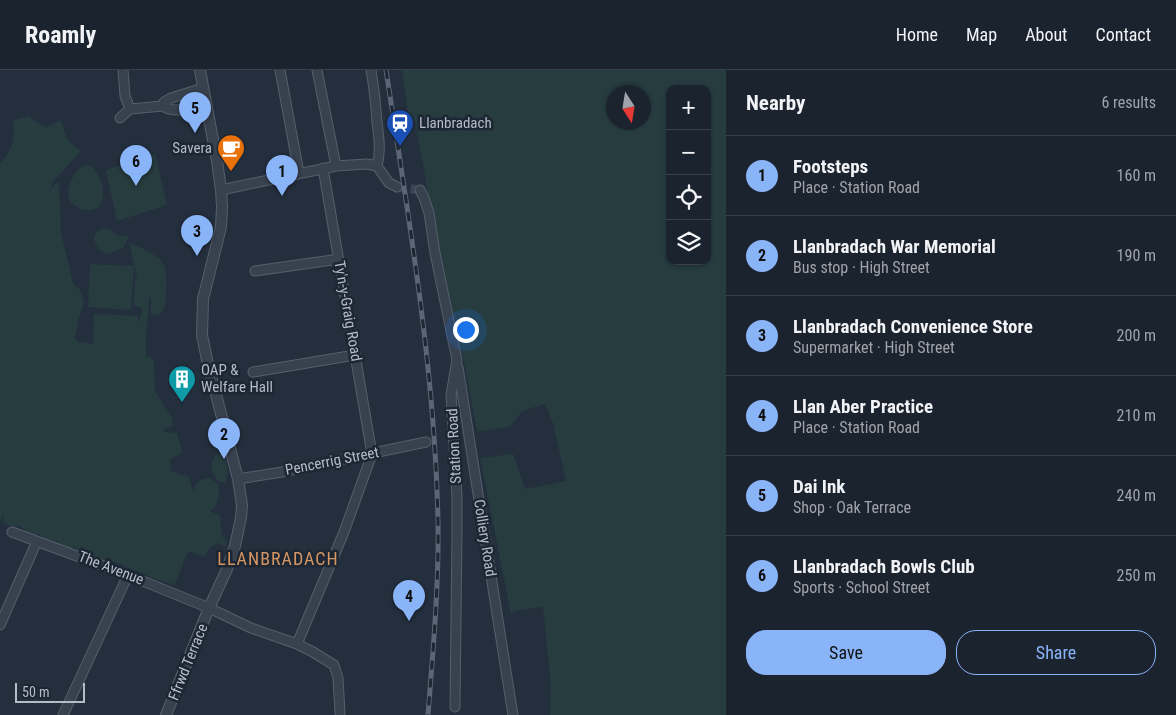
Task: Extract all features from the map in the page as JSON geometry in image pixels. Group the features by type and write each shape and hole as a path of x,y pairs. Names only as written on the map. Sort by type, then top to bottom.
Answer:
{"street":[{"path":"122,70 124,96 130,109"},
{"name":"Ffrwd Terrace","path":"166,715 209,608 227,569 235,546 242,505 238,479 202,334 203,299 221,227 222,207 221,190 200,70"},
{"path":"280,70 299,174"},
{"path":"318,70 336,166"},
{"path":"371,70 380,157 377,166"},
{"path":"163,106 164,102 171,98 203,88"},
{"path":"120,118 130,109 163,106 167,110 175,111 207,106"},
{"path":"221,190 323,168 367,164 377,166 389,183 397,187"},
{"name":"Ty'n-y-Graig Road","path":"323,168 372,454"},
{"name":"Station Road","path":"420,190 429,214 457,360 451,394 457,497 455,706"},
{"path":"255,272 339,259"},
{"path":"253,372 355,355"},
{"name":"Colliery Road","path":"457,360 513,715"},
{"name":"Pencerrig Street","path":"238,479 426,442"},
{"path":"297,644 344,532 372,454"},
{"name":"The Avenue","path":"12,532 128,574 251,628 297,644 313,652 334,665 338,678 340,713"},
{"path":"0,625 37,541"},
{"path":"63,715 128,574"}],"green space":[{"path":"402,70 726,70 726,715 550,715 551,687 543,607 518,610 511,614 480,458 513,454 525,489 566,481 553,423 545,404 522,411 511,426 477,432 465,367 445,283 415,120 409,120"},
{"path":"28,116 47,127 61,120 67,140 81,151 52,183 51,190 55,184 59,183 61,233 73,283 80,290 84,302 75,336 73,336 78,342 93,344 94,314 138,316 138,324 143,309 134,305 135,276 138,282 129,242 156,257 165,266 166,298 164,309 159,315 151,314 151,298 148,298 146,358 149,356 154,361 155,391 173,419 172,426 163,430 165,432 177,433 182,452 170,460 171,471 189,477 193,491 201,480 210,478 217,483 219,489 218,500 214,509 209,510 220,516 222,535 227,541 225,547 218,543 210,548 204,557 190,551 185,558 175,585 155,579 110,560 106,556 105,563 81,556 75,547 66,551 58,545 57,540 49,544 41,536 30,534 20,526 9,526 3,521 4,515 0,521 0,163 12,144 14,133 13,121"},
{"path":"155,154 167,205 117,221 106,170"},
{"path":"87,164 93,168 102,183 102,199 99,206 93,210 78,208 70,201 68,195 69,187 75,174"},
{"path":"101,228 111,230 119,236 129,236 123,248 107,254 99,249 94,236"},
{"path":"90,264 134,266 131,310 88,307"},
{"path":"222,454 227,468 225,483 218,481 212,469 215,455"}],"tunnel":[{"path":"397,187 420,190"}],"railway":[{"path":"386,70 419,295 432,408 436,465 438,570 428,715"}],"place":[{"name":"Dai Ink","path":"195,133"},
{"name":"Llanbradach","path":"400,147"},
{"name":"Savera","path":"231,172"},
{"name":"Llanbradach Bowls Club","path":"136,186"},
{"name":"Footsteps","path":"282,196"},
{"name":"Llanbradach Convenience Store","path":"197,256"},
{"name":"OAP & Welfare Hall","path":"182,403"},
{"name":"Llanbradach War Memorial","path":"224,459"},
{"name":"Llan Aber Practice","path":"409,621"}],"district":[{"name":"LLANBRADACH","path":"278,559"}]}
